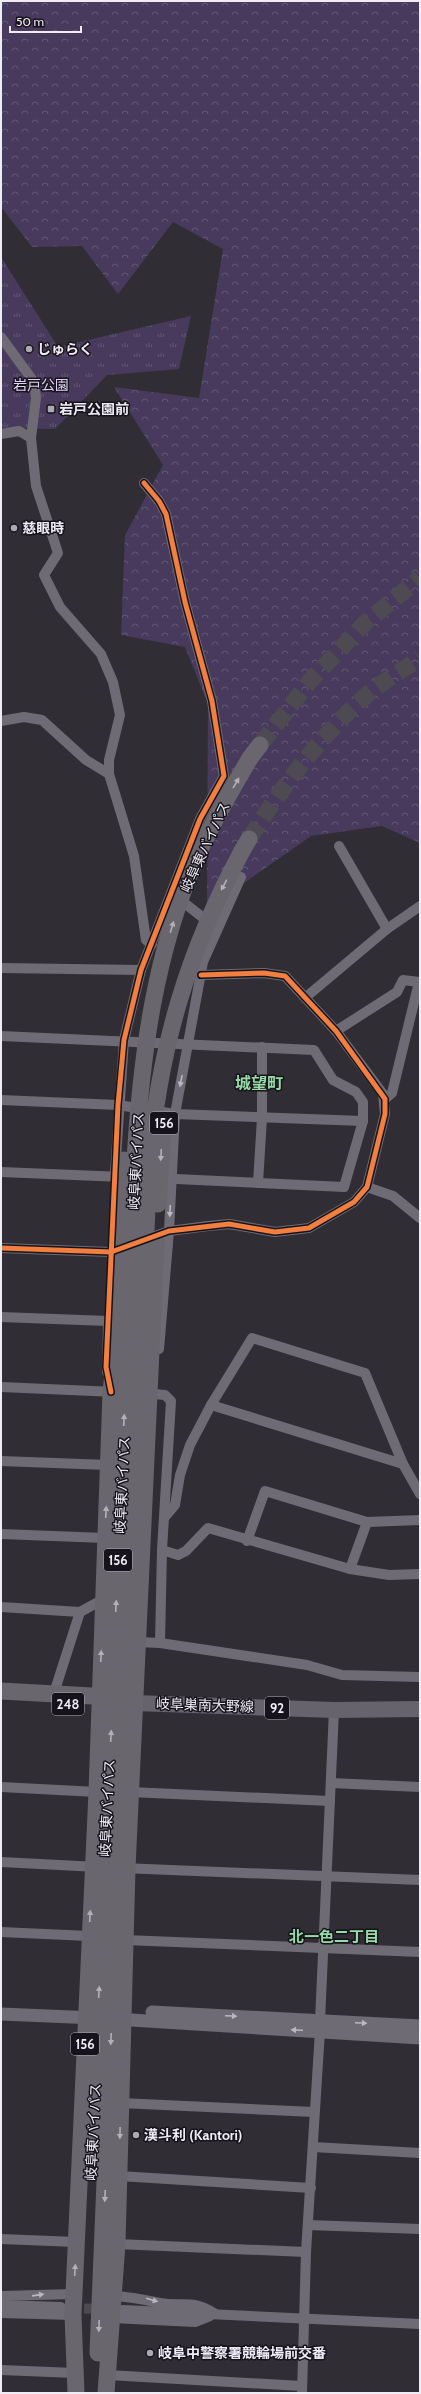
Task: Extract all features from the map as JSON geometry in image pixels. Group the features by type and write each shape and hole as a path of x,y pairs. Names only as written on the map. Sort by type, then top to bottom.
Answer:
{"highway":[{"name":"岐阜東バイパス","path":"97,2393 99,2157 139,1101 149,1019 161,965 181,900 198,854 250,758 260,744"},
{"name":"岐阜東バイパス","path":"82,2393 99,2157 148,1162 159,1078 176,1005 202,933 222,889 246,845"},
{"name":"156","path":"76,2393 67,2311 74,2294 89,1936 97,1792 102,1600 111,1392 115,1356 115,1254 129,1094 145,995 152,972 161,965"},
{"name":"156","path":"106,2393 118,2314 113,2296 117,2244 127,1868 156,1242 169,1067 178,1022 176,1005"},
{"name":"248","path":"1,1691 54,1693 100,1700"},
{"name":"248","path":"1,1702 100,1700 135,1702"}],"main road":[{"name":"岐阜巣南大野線","path":"135,1702 334,1710 420,1709"}],"street":[{"path":"1,337 34,382 36,398 31,438 36,486 58,553 44,575 49,588 60,607 101,654 114,688 120,715 109,760 109,774 134,856 146,940 152,944"},
{"path":"1,434 19,431 31,438"},
{"path":"111,1392 106,1367 108,1321 115,1254 115,1177 118,1105 124,1040 141,970 200,819 224,776 212,701 186,602 166,514 160,501 144,483"},
{"path":"1,721 24,718 42,720 86,760 109,774"},
{"path":"339,846 387,929"},
{"path":"149,1394 157,1378 169,1231 175,1114 204,962 217,929 241,877"},
{"path":"171,893 217,929"},
{"path":"306,997 387,929 420,906"},
{"path":"1,968 141,970"},
{"path":"1,1248 115,1254 169,1231 229,1224 275,1232 309,1228 354,1202 367,1187 385,1114 385,1099 336,1031 285,976 264,973 201,975"},
{"path":"336,1031 397,992 403,980 419,982 392,1093 385,1099"},
{"path":"1,1036 124,1040 314,1050 333,1080 356,1092 362,1102 363,1121 344,1187 1,1172"},
{"path":"258,1183 262,1118 262,1047"},
{"path":"1,1100 118,1105 175,1114 363,1121"},
{"path":"367,1187 393,1196 420,1218"},
{"path":"1,1317 108,1321"},
{"path":"164,1518 175,1505 180,1475 190,1445 211,1405 252,1338 365,1373 402,1464 420,1494"},
{"path":"1,1387 165,1395 171,1401 162,1550 160,1643"},
{"path":"211,1405 402,1464"},
{"path":"1,1461 108,1465"},
{"path":"247,1541 266,1491 367,1522 420,1520"},
{"path":"350,1569 367,1522"},
{"path":"162,1550 178,1555 186,1551 208,1528 247,1541 350,1569 389,1575 420,1574"},
{"path":"1,1534 105,1538"},
{"path":"1,1607 80,1612 102,1600"},
{"path":"54,1693 80,1612"},
{"path":"137,1642 160,1643 307,1665 342,1675 420,1677"},
{"path":"108,2375 302,2389 306,2252 325,1948 326,1877 334,1710"},
{"path":"331,1783 420,1787"},
{"path":"1,1787 97,1792"},
{"path":"130,1792 330,1801"},
{"path":"1,1862 420,1880"},
{"path":"1,1932 89,1936"},
{"path":"126,1940 420,1952"},
{"path":"1,2014 320,2026 420,2026"},
{"path":"320,2026 420,2038"},
{"path":"120,2103 314,2112"},
{"path":"313,2147 420,2153"},
{"path":"119,2176 311,2188"},
{"path":"308,2225 420,2229"},
{"path":"1,2239 76,2242"},
{"path":"117,2244 306,2252"},
{"path":"1,2296 74,2294"},
{"path":"113,2296 141,2297 160,2303 200,2304 216,2314"},
{"path":"1,2305 67,2311"},
{"path":"1,2313 67,2311"},
{"path":"118,2314 195,2322 216,2314 420,2324"},
{"path":"1,2370 75,2373"}],"green space":[{"path":"1,1 420,1 420,843 382,826 311,836 207,909 208,704 185,647 121,635 125,535 163,465 114,387 199,398 223,249 173,222 118,294 82,246 32,247 1,207"},
{"name":"岩戸公園","path":"1,257 58,347 191,316 179,369 107,375 55,429 1,428"}],"tunnel":[{"path":"260,745 310,681 366,622 420,578"},
{"path":"249,839 289,781 333,728 373,690 420,658"},
{"path":"69,2308 105,2309"}],"cycle path":[{"path":"111,1392 106,1367 118,1105 124,1040 141,970 200,819 224,776 212,701 185,602 166,514 159,501 144,483"},
{"path":"1,1248 111,1252 169,1231 229,1224 275,1232 309,1228 354,1202 367,1187 385,1114 385,1099 336,1031 285,976 264,973 201,975"}],"place":[{"name":"じゅらく","path":"29,349"},
{"name":"岩戸公園前","path":"51,409"},
{"name":"慈眼時","path":"14,528"},
{"name":"漢斗利 (Kantori)","path":"136,2135"},
{"name":"岐阜中警察署競輪場前交番","path":"150,2353"}],"district":[{"name":"城望町","path":"259,1083"},
{"name":"北一色二丁目","path":"334,1937"}]}
